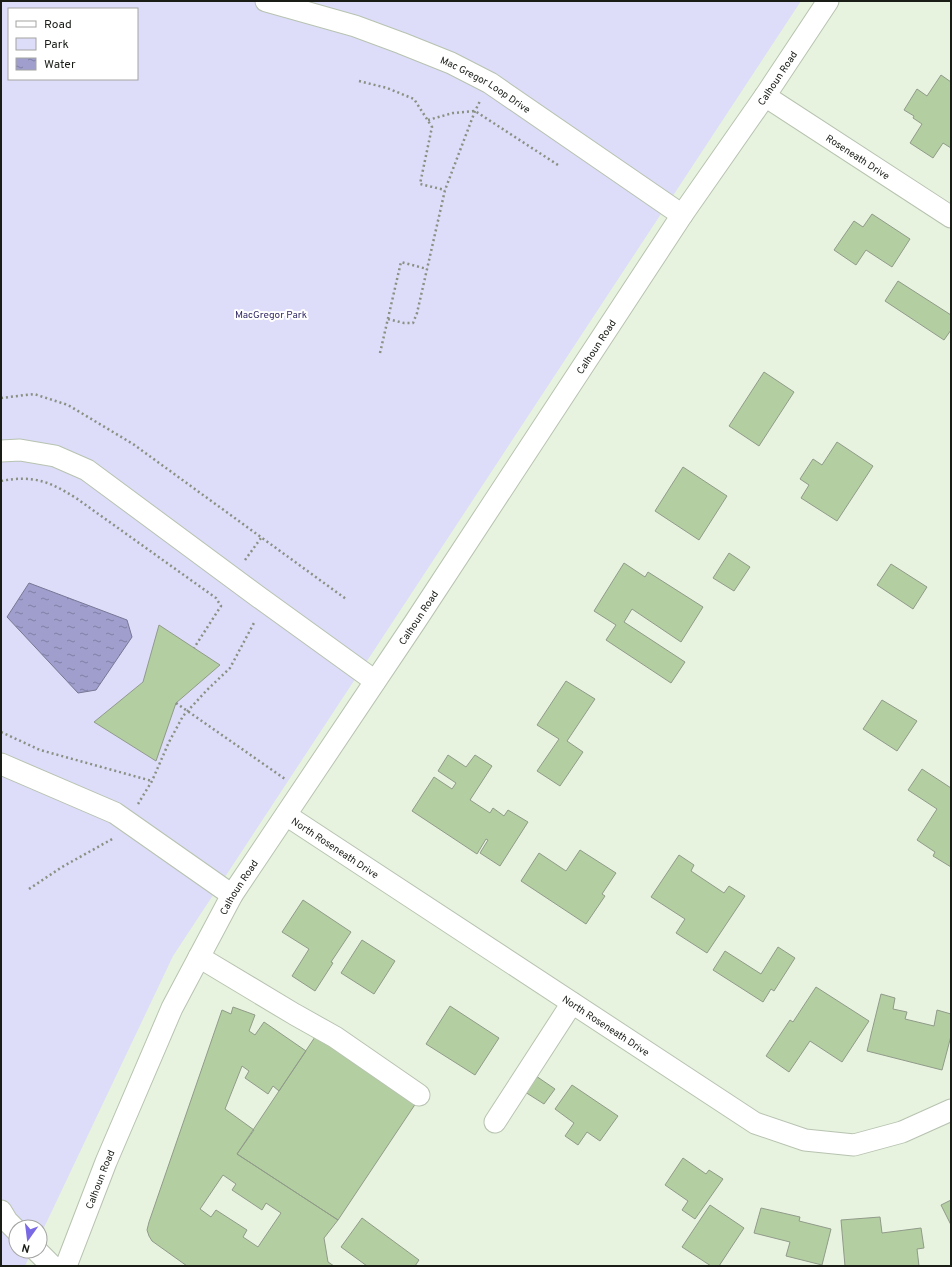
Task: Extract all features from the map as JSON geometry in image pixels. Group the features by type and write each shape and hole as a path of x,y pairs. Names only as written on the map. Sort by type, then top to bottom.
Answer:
{"street":[{"name":"Mac Gregor Loop Drive","path":"266,1 355,26 451,63 490,83 682,215"},
{"name":"Calhoun Road","path":"66,1266 106,1162 169,1015 232,895 428,602 682,215 765,96 828,1"},
{"name":"Roseneath Drive","path":"765,96 951,217"},
{"path":"1,451 20,450 55,456 87,470 375,681"},
{"path":"1,764 115,813 232,895"},
{"name":"North Roseneath Drive","path":"286,815 755,1123 805,1140 854,1145 902,1132 951,1110"},
{"path":"199,957 335,1037 419,1095"},
{"path":"495,1122 572,1003"},
{"path":"1,1211 8,1222"}],"path":[{"path":"358,81 387,88 414,99 432,127 420,184 445,190"},
{"path":"388,319 404,323 413,323 417,314 445,190 475,111 490,83"},
{"path":"428,120 453,113 475,111 558,166"},
{"path":"380,353 401,262 427,269"},
{"path":"1,398 34,394 68,404 132,444 346,599"},
{"path":"1,480 15,478 42,481 58,486 216,598 220,606 194,648"},
{"path":"242,564 261,538"},
{"path":"29,890 68,863 113,839 129,823 134,811 152,781 169,742 183,716 230,668 260,612 267,603"},
{"path":"176,703 302,790"},
{"path":"1,732 40,750 152,781"}],"green space":[{"name":"MacGregor Park","path":"1,1 801,1 173,956 48,1219 8,1219 8,1259 28,1259 25,1266 1,1266"}],"water":[{"path":"29,583 127,620 132,637 96,690 78,693 7,617"}],"building":[{"path":"941,75 951,82 951,148 943,143 933,158 910,143 922,124 913,118 914,116 904,110 917,89 927,96"},
{"path":"872,214 910,239 892,267 866,250 856,265 834,250 854,221 863,227"},
{"path":"898,281 951,315 951,330 944,340 885,301"},
{"path":"764,372 794,392 759,446 729,426"},
{"path":"837,442 873,466 837,521 801,498 809,485 800,479 813,459 822,465"},
{"path":"683,467 727,496 699,540 655,511"},
{"path":"729,553 750,567 734,591 713,578"},
{"path":"624,563 645,577 648,572 703,607 681,642 632,609 624,622 685,662 671,683 606,640 616,625 594,611"},
{"path":"891,564 927,587 913,609 877,585"},
{"path":"159,625 220,665 176,703 156,761 94,722 143,682"},
{"path":"566,681 595,699 567,741 583,752 560,786 537,771 559,739 537,725"},
{"path":"882,700 917,721 897,751 863,729"},
{"path":"448,755 466,767 475,755 492,766 470,800 490,813 493,808 504,816 508,810 528,822 500,866 480,853 488,840 486,839 477,854 412,811 434,777 452,789 456,783 438,771"},
{"path":"922,769 951,788 951,867 933,856 935,852 917,840 937,809 908,790"},
{"path":"580,850 616,873 602,894 605,896 586,924 521,881 539,853 566,871"},
{"path":"679,855 694,865 691,871 724,893 729,886 745,896 707,953 676,933 685,919 651,897"},
{"path":"303,900 351,932 331,962 333,963 315,991 292,976 309,949 282,932"},
{"path":"362,940 395,961 374,994 341,973"},
{"path":"778,947 795,958 774,991 771,989 763,1002 713,970 725,951 761,974"},
{"path":"816,987 869,1021 842,1062 810,1041 789,1072 766,1056 790,1020 793,1022"},
{"path":"881,994 895,998 893,1009 907,1012 905,1019 934,1026 937,1010 951,1014 951,1036 942,1070 867,1051"},
{"path":"450,1006 499,1038 475,1075 426,1044"},
{"path":"233,1007 255,1015 249,1031 255,1035 264,1022 306,1051 279,1091 273,1086 268,1094 245,1078 249,1071 242,1066 225,1109 254,1130 237,1154 338,1220 324,1238 328,1262 334,1266 187,1266 152,1241 149,1236 147,1230 149,1222 222,1010 231,1014","holes":["223,1175 236,1184 232,1190 262,1210 266,1203 281,1213 258,1247 243,1237 247,1230 216,1210 211,1217 200,1209"]},
{"path":"317,1034 418,1100 338,1220 237,1154"},
{"path":"536,1076 555,1089 544,1104 525,1092"},
{"path":"572,1085 618,1116 600,1141 587,1132 578,1145 565,1136 574,1123 555,1109"},
{"path":"683,1158 706,1174 709,1170 723,1179 695,1219 682,1210 688,1201 665,1185"},
{"path":"951,1200 951,1225 941,1205"},
{"path":"710,1205 744,1228 719,1266 711,1266 682,1247"},
{"path":"761,1208 800,1217 799,1221 831,1229 822,1265 786,1256 790,1242 754,1233"},
{"path":"880,1217 882,1233 921,1228 924,1248 917,1249 919,1266 845,1266 841,1220"},
{"path":"362,1218 419,1260 415,1266 367,1266 341,1247"}]}
